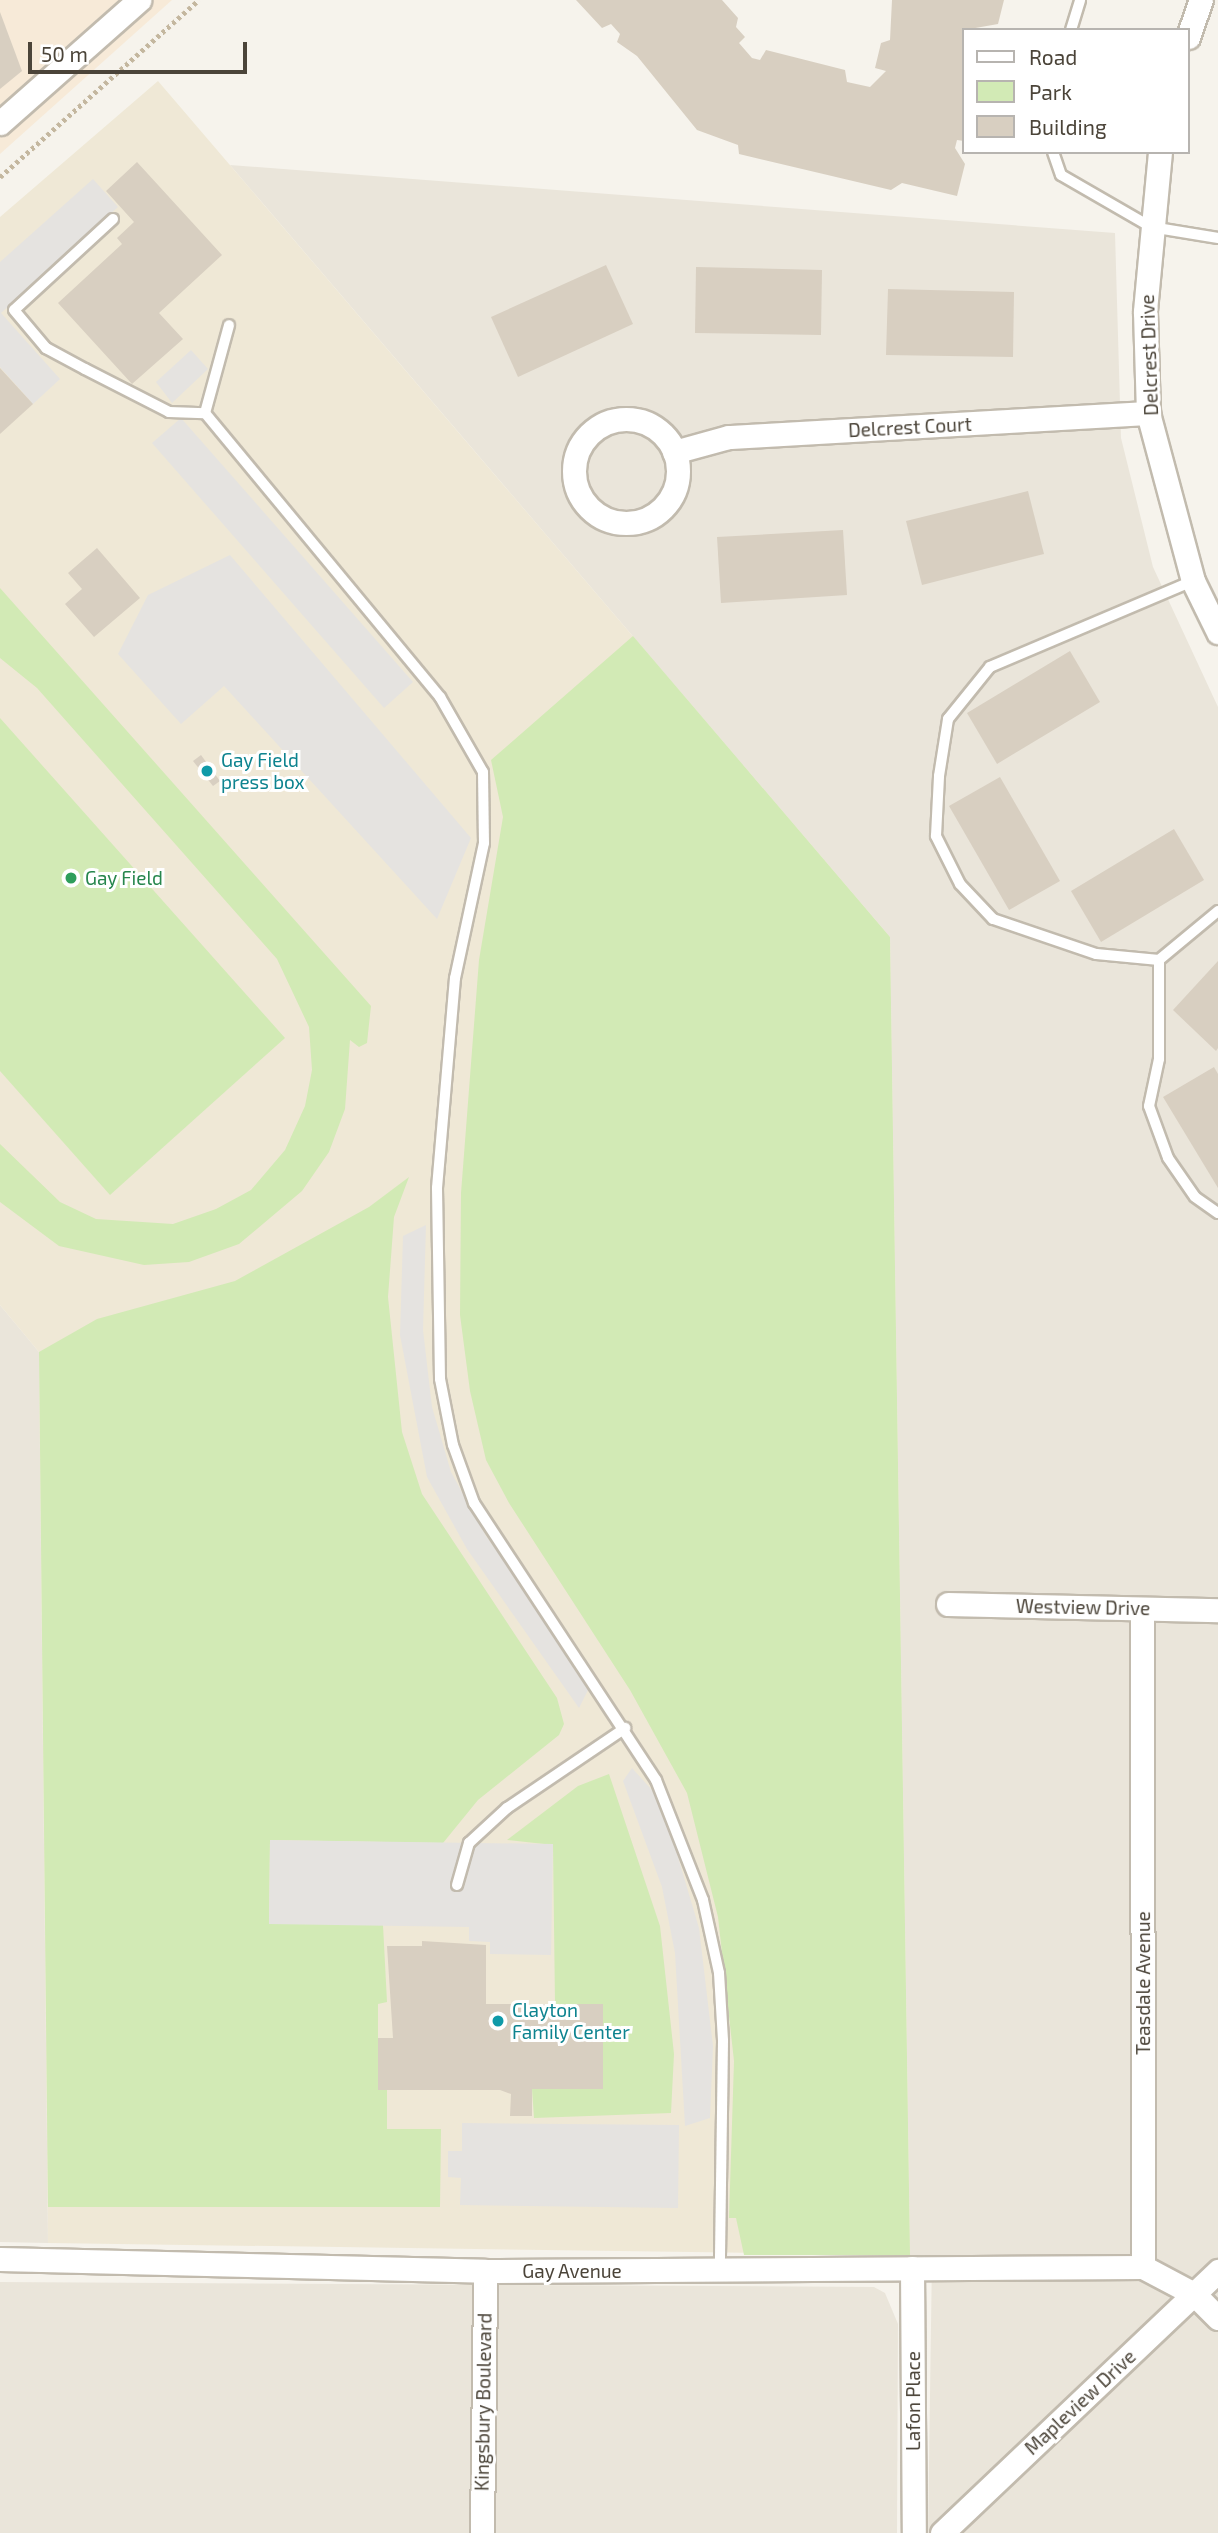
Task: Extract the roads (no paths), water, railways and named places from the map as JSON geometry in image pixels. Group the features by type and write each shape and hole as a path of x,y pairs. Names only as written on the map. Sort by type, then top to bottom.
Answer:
{"street":[{"path":"0,123 139,0"},
{"path":"1190,31 1201,0"},
{"name":"Delcrest Drive","path":"1160,154 1151,227 1149,413 1193,581 1218,632"},
{"name":"Delcrest Court","path":"674,452 729,437 1149,413"},
{"path":"611,422 653,426 674,452 678,469 669,502 642,521 601,516 575,483 579,450 611,422"},
{"name":"Westview Drive","path":"948,1604 1218,1610"},
{"name":"Teasdale Avenue","path":"1142,1609 1143,2267"},
{"name":"Gay Avenue","path":"0,2259 485,2271 1143,2267"},
{"path":"1143,2267 1194,2294 1218,2318"},
{"name":"Lafon Place","path":"912,2268 914,2533"},
{"name":"Kingsbury Boulevard","path":"482,2533 485,2271"},
{"name":"Mapleview Drive","path":"942,2533 1218,2271"}],"lane":[{"path":"1072,28 1080,0"},
{"path":"1054,154 1061,176 1151,227 1218,238"},
{"path":"113,219 15,310 46,348 75,364 169,412 205,413 440,697 483,772 484,843 455,978 437,1188 440,1379 453,1446 474,1503 625,1728 682,1835 719,1973 720,2270"},
{"path":"205,413 229,325"},
{"path":"1193,581 990,667 948,719 939,776 936,836 960,884 993,919 1096,954 1159,960 1218,911"},
{"path":"1159,960 1159,1059 1149,1105 1168,1158 1195,1197 1218,1213"},
{"path":"457,1885 469,1843 507,1808 625,1728"}],"place":[{"name":"Gay Field press box","path":"207,771"},
{"name":"Gay Field","path":"71,878"},
{"name":"Clayton Family Center","path":"498,2021"}]}
